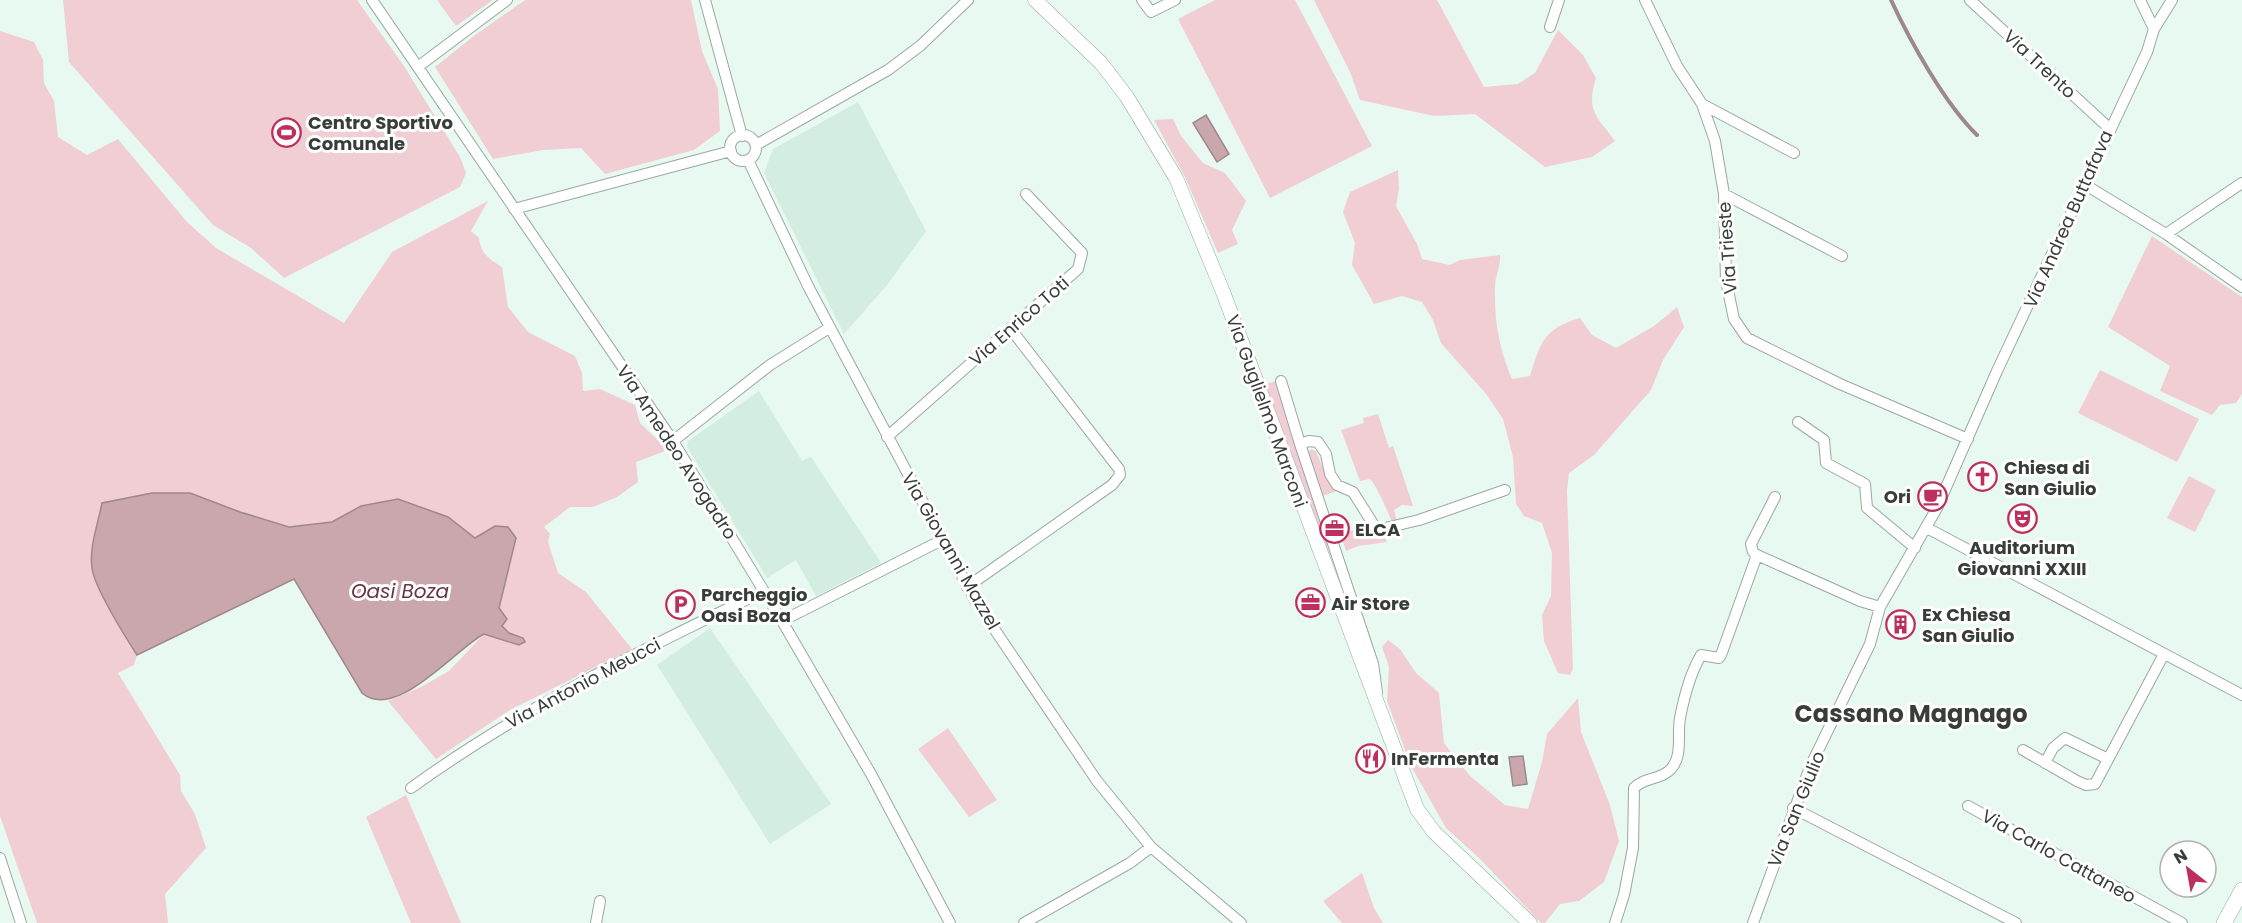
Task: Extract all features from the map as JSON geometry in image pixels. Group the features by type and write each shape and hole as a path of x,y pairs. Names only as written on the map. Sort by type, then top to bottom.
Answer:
{"main road":[{"path":"2224,923 2237,909 2242,890"}],"street":[{"name":"Via Amedeo Avogadro","path":"372,0 673,441 871,774 950,923"},
{"path":"418,66 507,0"},
{"path":"705,0 742,136"},
{"path":"756,145 888,70 920,46 968,0"},
{"name":"Via Guglielmo Marconi","path":"1035,0 1101,63 1127,97 1176,178 1223,292 1417,809 1434,832 1530,923"},
{"path":"1142,0 1151,12 1175,0"},
{"path":"1550,27 1559,0"},
{"name":"Via Trieste","path":"1645,0 1677,66 1702,104 1717,148 1724,194 1726,281 1734,319 1747,338 1840,384 1968,439"},
{"name":"Via Trento","path":"1970,0 2109,128"},
{"path":"2140,0 2154,29"},
{"name":"Via Andrea Buttafava","path":"1968,439 2109,128 2146,52 2154,29 2172,0"},
{"path":"1702,104 1794,153"},
{"path":"742,136 752,139 756,145 754,156 748,160 735,158 731,151 732,142 742,136"},
{"path":"514,209 731,151"},
{"name":"Via Giovanni Mazzel","path":"748,160 829,328 967,587 1097,781 1151,847 1241,923"},
{"path":"2166,234 2242,183"},
{"path":"2084,184 2166,234 2242,287"},
{"name":"Via Enrico Toti","path":"887,437 1078,269 1082,254 1026,194"},
{"path":"1724,194 1842,256"},
{"path":"673,441 770,365 829,328"},
{"path":"967,587 1112,485 1120,475 1119,469 1010,328"},
{"path":"1281,381 1373,664 1380,713"},
{"path":"1798,422 1824,440 1826,463 1865,484 1867,508 1915,548"},
{"name":"Via San Giulio","path":"1753,923 1810,767 1870,644 1880,607 1927,528 1968,439"},
{"path":"1300,444 1309,441 1318,442 1326,454 1330,474 1337,485 1353,492 1376,527 1388,528 1505,490"},
{"path":"1775,497 1751,544 1753,552 1860,601 1880,607"},
{"path":"1927,528 2242,695"},
{"path":"782,621 942,540"},
{"path":"1615,923 1624,895 1633,848 1634,788 1639,783 1663,775 1678,757 1680,718 1691,677 1701,655 1719,658 1721,655 1757,555"},
{"name":"Via Antonio Meucci","path":"411,788 504,724 592,675 764,591"},
{"path":"2023,750 2086,785 2095,784 2164,654"},
{"path":"2045,763 2054,748 2065,738 2108,759"},
{"name":"Via Carlo Cattaneo","path":"1968,806 2182,923"},
{"path":"1794,808 2016,923"},
{"path":"1024,923 1130,863 1151,847"},
{"path":"0,858 21,923"},
{"path":"596,923 600,901"}],"shaded area":[{"name":"Centro Sportivo Comunale","path":"63,0 357,0 404,66 460,157 466,173 460,187 284,278 251,248 213,225 69,62"},
{"path":"437,0 493,0 456,26"},
{"path":"525,0 691,0 702,51 718,89 720,131 694,150 605,174 581,148 543,150 493,159 435,67"},
{"path":"1215,0 1295,0 1372,146 1270,198 1178,19"},
{"path":"1314,0 1437,0 1484,87 1518,84 1535,73 1558,30 1583,55 1596,78 1593,89 1593,106 1598,119 1615,141 1592,157 1545,167 1475,114 1434,116 1360,100 1350,72"},
{"path":"0,31 34,42 43,60 44,83 54,101 58,137 87,155 118,139 186,221 216,248 344,323 392,252 488,201 471,231 479,238 486,255 502,267 508,307 528,332 575,356 582,373 583,391 600,389 635,405 640,423 668,450 636,462 638,482 617,497 593,507 570,507 544,527 550,534 548,542 558,573 586,592 632,649 510,710 436,759 388,701 421,687 449,671 484,634 519,645 523,638 509,633 502,626 507,619 499,608 516,538 495,526 475,538 448,517 361,506 332,522 289,527 240,512 102,503 93,544 92,568 104,599 137,655 134,665 118,673 180,775 181,791 195,814 206,848 165,894 168,923 37,923 0,816"},
{"path":"858,102 926,231 888,284 844,334 764,173 773,149"},
{"path":"1173,119 1181,136 1203,163 1225,173 1246,201 1232,230 1238,244 1218,253 1185,177 1154,120"},
{"path":"1398,170 1399,189 1396,206 1417,244 1422,259 1450,265 1460,260 1500,255 1495,287 1495,311 1501,346 1512,379 1530,376 1545,338 1558,327 1580,318 1592,335 1616,348 1654,326 1677,307 1684,327 1663,360 1651,390 1594,455 1569,473 1567,491 1573,669 1570,675 1558,673 1544,641 1542,615 1551,596 1552,553 1542,523 1524,516 1516,504 1513,457 1503,419 1487,395 1441,343 1433,320 1422,302 1402,296 1374,304 1352,265 1355,243 1343,212 1350,192"},
{"path":"2152,236 2242,297 2242,394 2236,403 2220,405 2212,415 2160,391 2170,366 2108,327"},
{"path":"2100,370 2199,419 2177,462 2078,413"},
{"path":"1279,380 1332,562 1304,495 1264,385"},
{"path":"759,391 802,461 811,457 881,563 816,596 796,560 767,578 687,447 688,441"},
{"path":"1378,414 1389,448 1393,446 1413,506 1402,505 1394,510 1397,521 1391,520 1370,479 1360,481 1341,430 1364,423 1363,418"},
{"path":"1311,449 1316,451 1327,479 1337,491 1322,496 1307,454"},
{"path":"2189,476 2216,490 2195,532 2167,518"},
{"path":"1369,523 1385,537 1387,542 1358,546 1346,551 1341,535"},
{"path":"710,628 831,804 770,844 657,665"},
{"path":"1388,640 1400,649 1416,673 1439,693 1444,743 1470,776 1505,805 1528,809 1542,762 1547,734 1578,698 1581,732 1610,805 1619,841 1604,882 1579,901 1560,904 1545,923 1541,923 1481,860 1446,828 1411,766 1387,701 1389,667 1382,647"},
{"path":"948,728 997,800 969,817 918,749"},
{"path":"406,795 461,923 411,923 366,817"},
{"path":"1362,873 1374,908 1383,923 1342,923 1323,901"}],"water":[{"path":"1206,115 1229,154 1217,162 1193,123"},
{"name":"Oasi Boza","path":"152,493 190,493 289,527 332,522 361,506 398,499 448,517 475,538 495,526 508,527 516,538 499,608 507,619 502,626 509,633 523,638 525,642 519,645 484,634 408,691 391,698 376,699 362,693 294,579 137,655 98,587 91,560 102,503"},
{"path":"1523,756 1527,784 1513,786 1509,757"}],"waterway":[{"path":"1891,0 1929,71 1953,107 1977,135"}],"place":[{"name":"Centro Sportivo Comunale","path":"287,132"},
{"name":"Chiesa di San Giulio","path":"1983,477"},
{"name":"Ori","path":"1932,496"},
{"name":"Auditorium Giovanni XXIII","path":"2022,518"},
{"name":"ELCA","path":"1334,529"},
{"name":"Air Store","path":"1310,603"},
{"name":"Parcheggio Oasi Boza","path":"680,604"},
{"name":"Ex Chiesa San Giulio","path":"1901,624"},
{"name":"InFermenta","path":"1370,758"}],"district":[{"name":"Cassano Magnago","path":"1911,713"}]}
